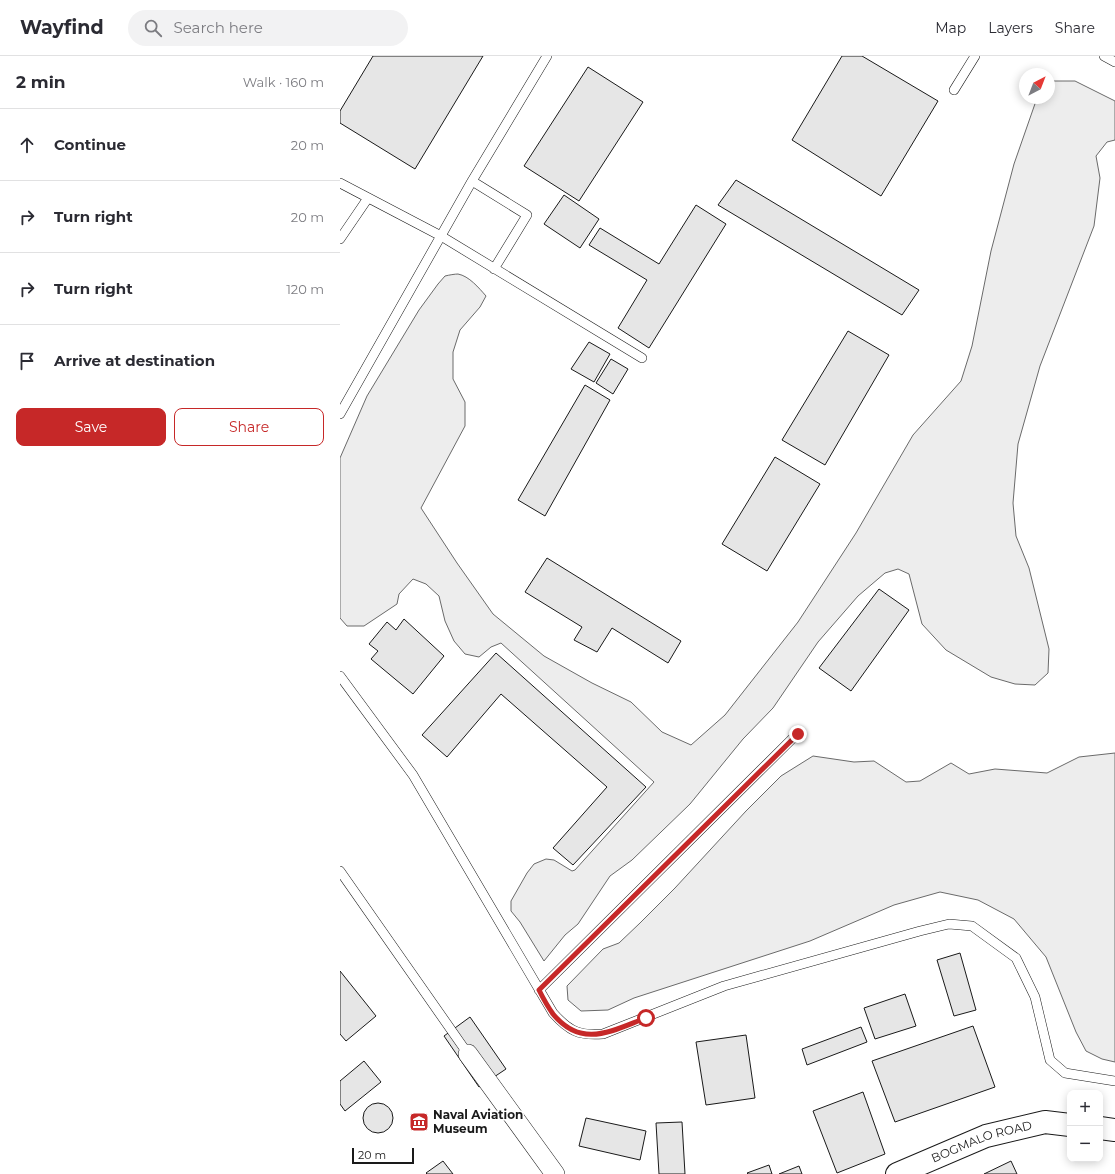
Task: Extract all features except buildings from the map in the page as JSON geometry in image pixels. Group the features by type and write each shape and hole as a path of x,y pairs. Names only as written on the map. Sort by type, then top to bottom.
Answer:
{"street":[{"path":"468,1054 555,1174"},
{"name":"BOGMALO ROAD","path":"904,1173 986,1136 1045,1122 1067,1125"},
{"path":"1103,1128 1115,1130"}],"lane":[{"path":"340,414 472,181 547,56"},
{"path":"954,90 975,56"},
{"path":"1104,56 1115,62"},
{"path":"472,181 527,215 494,269"},
{"path":"340,184 441,236 642,358"},
{"path":"340,239 368,198"},
{"path":"340,676 413,775 553,1013 562,1024 574,1032 589,1035 603,1034 724,986 920,931 949,924 972,926 1016,958 1035,997 1050,1060 1065,1073 1115,1081"},
{"path":"539,990 798,734"},
{"path":"340,871 468,1054"}],"shaded area":[{"path":"1055,81 1075,81 1115,101 1115,140 1107,142 1096,156 1100,178 1094,226 1040,366 1018,444 1013,503 1016,536 1029,568 1049,649 1048,673 1035,685 1015,684 991,677 946,650 922,624 909,574 898,569 885,573 858,596 818,642 773,708 743,739 690,804 632,860 610,876 578,924 565,935 544,961 520,922 511,911 511,901 527,873 534,864 546,859 554,860 572,871 575,870 654,782 501,643 491,647 479,657 465,654 454,641 445,621 439,596 426,584 413,579 399,594 397,604 364,626 347,626 340,618 340,458 367,396 419,310 445,276 457,274 462,275 477,286 486,296 480,307 460,330 453,352 453,379 465,402 465,426 421,508 493,614 544,656 592,683 631,702 662,732 691,745 725,715 798,622 856,533 913,435 961,381 972,346 991,251 1014,164 1035,104 1055,104"},
{"path":"1115,753 1115,1062 1102,1059 1086,1051 1076,1032 1046,957 1014,919 978,900 940,892 894,905 810,941 634,998 608,1010 581,1011 568,1000 567,986 603,949 619,943 640,923 781,776 813,756 854,762 874,761 906,782 920,781 951,763 969,774 995,769 1047,773 1079,757"}],"place":[{"name":"Naval Aviation Museum","path":"419,1122"}],"route":[{"path":"646,1018 603,1034 589,1035 574,1032 562,1024 553,1013 539,990 798,734"}]}
